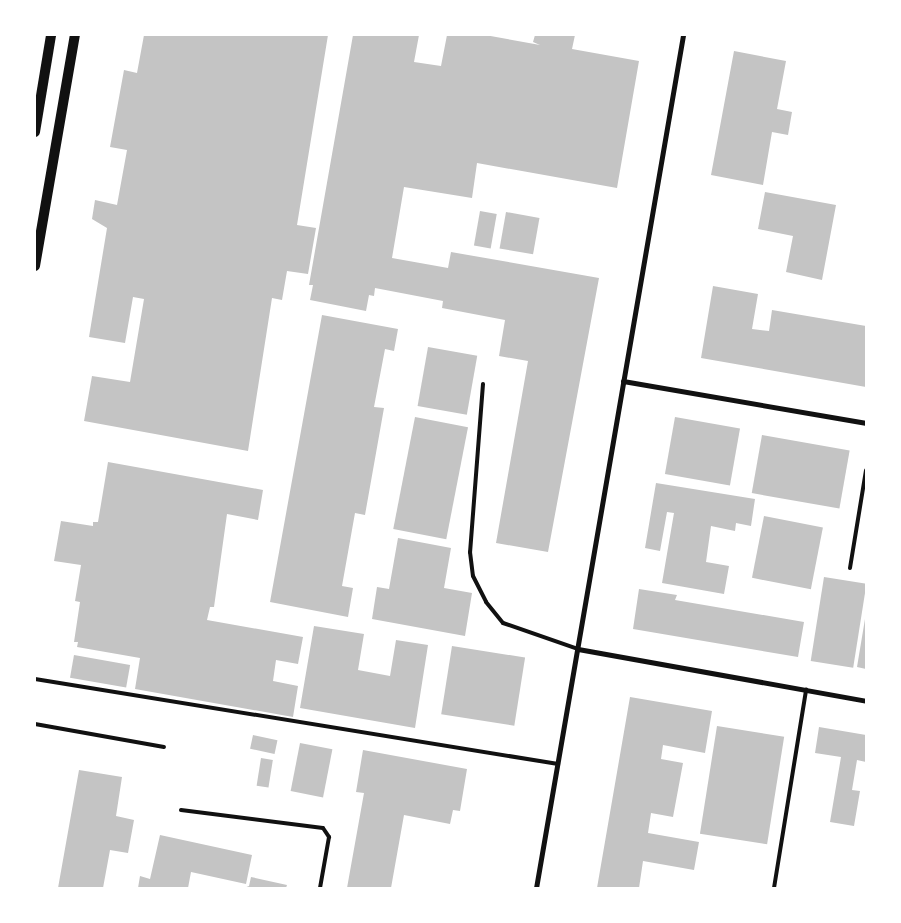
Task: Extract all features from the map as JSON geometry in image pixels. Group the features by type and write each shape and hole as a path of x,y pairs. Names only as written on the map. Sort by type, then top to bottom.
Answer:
{"main road":[{"path":"35,132 51,35"},
{"path":"35,266 38,224 75,35"}],"street":[{"path":"536,888 683,35"},
{"path":"624,381 866,423"},
{"path":"578,649 866,701"}],"lane":[{"path":"483,384 470,552 473,576 486,602 503,623 578,649"},
{"path":"850,568 866,470"},
{"path":"35,679 558,764"},
{"path":"774,888 806,690"},
{"path":"35,724 164,747"},
{"path":"181,810 312,824 323,828 329,837 320,888"}],"building":[{"path":"144,35 328,35 297,225 316,228 308,274 287,271 282,300 272,298 248,451 84,421 92,376 130,382 144,299 133,297 125,343 89,337 107,228 92,219 95,200 117,205 127,150 110,147 124,70 137,73"},
{"path":"353,35 419,35 414,62 441,66 447,35 485,35 540,45 533,42 535,35 575,35 572,49 639,61 617,188 477,163 472,198 404,187 392,258 448,268 451,252 599,278 548,552 496,543 528,361 499,356 505,320 442,308 443,301 375,288 374,296 369,295 366,311 310,300 313,285 309,285"},
{"path":"734,51 786,61 777,109 792,112 788,135 772,132 763,185 711,175"},
{"path":"765,192 836,205 822,280 786,272 793,236 758,229"},
{"path":"480,211 497,214 491,248 474,245"},
{"path":"506,212 539,218 533,254 500,248"},
{"path":"713,286 758,294 752,329 769,331 772,310 866,326 866,387 701,358"},
{"path":"322,315 398,329 394,351 385,349 374,407 384,408 365,515 355,513 342,586 353,588 348,617 270,602"},
{"path":"428,347 477,356 467,415 418,406"},
{"path":"415,417 468,427 446,539 393,529"},
{"path":"675,417 740,428 730,486 665,474"},
{"path":"762,435 850,450 839,509 752,493"},
{"path":"108,462 263,490 258,520 227,514 214,607 210,607 207,620 303,637 298,664 276,660 273,681 298,686 293,717 135,689 140,658 77,647 78,642 74,642 80,602 75,601 81,565 54,561 61,521 93,526 93,522 98,522"},
{"path":"656,483 755,499 751,526 736,523 735,531 711,526 706,562 729,566 724,594 662,583 674,513 667,512 660,551 645,548"},
{"path":"764,516 823,527 811,589 752,578"},
{"path":"398,538 451,548 444,588 472,593 465,636 372,619 377,587 389,589"},
{"path":"824,577 866,584 853,668 811,661"},
{"path":"639,589 677,595 675,600 804,622 798,657 633,629"},
{"path":"866,619 866,669 857,667"},
{"path":"314,626 364,634 358,670 390,676 396,640 428,645 415,728 300,708"},
{"path":"452,646 525,658 514,726 441,714"},
{"path":"74,655 130,665 126,688 70,678"},
{"path":"630,697 712,711 705,753 663,745 661,759 683,763 673,817 651,813 648,833 699,842 694,870 643,861 639,888 597,888"},
{"path":"717,726 784,737 767,844 700,834"},
{"path":"819,727 866,735 866,762 857,760 852,790 860,791 854,826 830,822 841,757 815,753"},
{"path":"253,735 277,740 275,754 250,749"},
{"path":"300,743 332,749 323,797 291,791"},
{"path":"363,750 467,769 460,811 453,810 450,824 404,815 391,888 347,888 364,793 356,792"},
{"path":"261,758 273,760 268,788 257,786"},
{"path":"79,770 122,777 116,816 134,820 128,853 110,850 103,888 58,888"},
{"path":"160,835 252,855 246,884 191,872 188,888 138,888 140,876 150,879"},
{"path":"251,877 287,885 286,888 244,888 249,886"}]}
